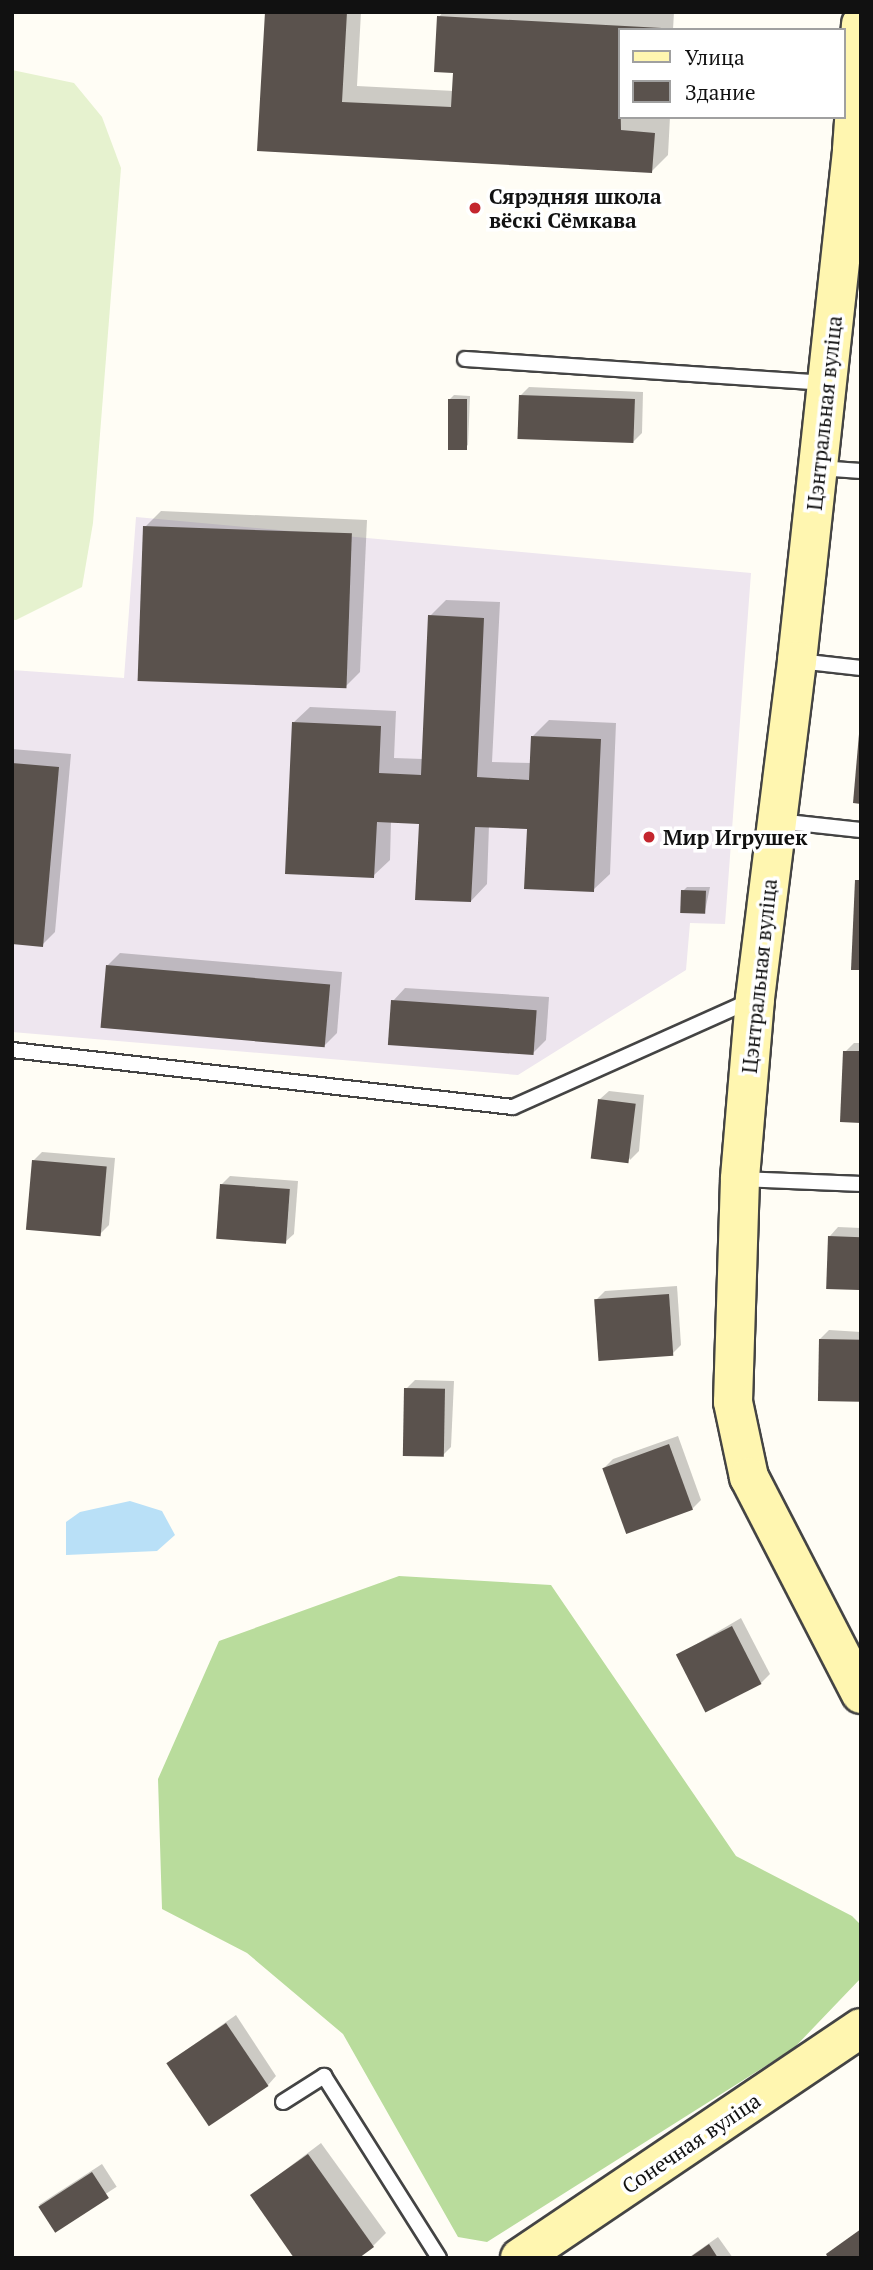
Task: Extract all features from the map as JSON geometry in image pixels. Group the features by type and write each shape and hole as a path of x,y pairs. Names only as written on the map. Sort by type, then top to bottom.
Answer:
{"street":[{"name":"Цэнтральная вуліца","path":"861,24 856,152 755,999 740,1179 733,1402 749,1477 861,1694"},
{"name":"Сонечная вуліца","path":"520,2258 861,2028"}],"lane":[{"path":"465,359 827,383"},
{"path":"818,468 861,471"},
{"path":"797,661 861,668"},
{"path":"777,821 861,830"},
{"path":"12,1050 513,1107 755,999"},
{"path":"740,1179 861,1184"},
{"path":"283,2102 324,2076 439,2258"}],"shaded area":[{"path":"136,517 751,573 725,924 690,923 686,970 518,1075 12,1032 12,670 124,678"}],"green space":[{"path":"12,70 74,83 102,117 121,168 93,523 82,587 16,620 12,620"},
{"path":"399,1576 551,1585 736,1856 852,1916 861,1925 861,1978 794,2048 487,2242 458,2237 343,2034 247,1953 162,1909 158,1779 219,1641"}],"water":[{"path":"130,1501 162,1511 175,1535 157,1551 66,1555 66,1522 80,1512"}],"building":[{"path":"265,12 347,12 342,102 451,107 453,73 434,72 437,16 662,28 618,28 618,119 621,119 621,130 655,133 652,173 257,151"},
{"path":"519,395 635,399 633,443 517,439"},
{"path":"448,399 467,399 467,450 448,450"},
{"path":"143,526 352,533 346,688 138,681"},
{"path":"428,615 484,618 477,777 529,780 531,736 601,739 594,892 524,889 527,829 475,827 471,902 415,900 419,824 377,822 374,878 285,874 292,722 381,726 379,773 421,775"},
{"path":"861,734 861,804 853,803"},
{"path":"12,763 59,767 43,947 12,944"},
{"path":"855,880 861,880 861,970 851,970"},
{"path":"681,890 706,891 705,914 680,913"},
{"path":"106,965 330,985 325,1047 101,1028"},
{"path":"391,1000 537,1010 534,1055 388,1045"},
{"path":"843,1051 861,1051 861,1123 840,1122"},
{"path":"598,1099 636,1104 628,1163 591,1159"},
{"path":"32,1160 107,1167 101,1236 26,1230"},
{"path":"220,1184 290,1189 286,1244 216,1239"},
{"path":"828,1236 861,1237 859,1290 826,1289"},
{"path":"669,1294 673,1356 599,1361 594,1299"},
{"path":"819,1339 861,1340 860,1402 818,1401"},
{"path":"404,1388 445,1389 444,1457 403,1456"},
{"path":"669,1444 693,1510 626,1534 602,1468"},
{"path":"732,1626 762,1684 705,1713 676,1655"},
{"path":"226,2023 268,2086 209,2126 166,2063"},
{"path":"308,2154 374,2247 359,2258 294,2258 250,2195"},
{"path":"92,2172 109,2198 55,2233 38,2207"},
{"path":"861,2229 861,2258 828,2258 826,2254"},
{"path":"709,2244 718,2258 689,2258"}],"place":[{"name":"Сярэдняя школа вёскі Сёмкава","path":"475,208"},
{"name":"Мир Игрушек","path":"649,837"}]}
